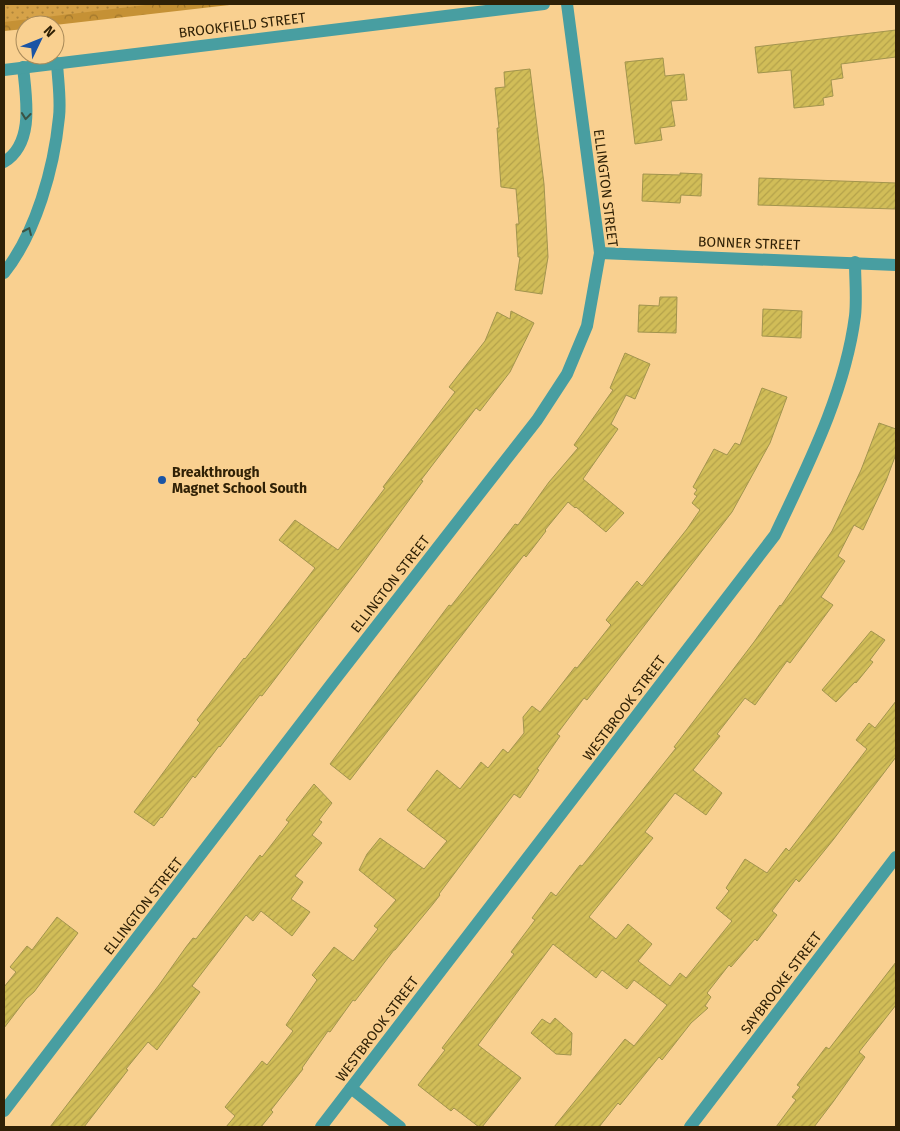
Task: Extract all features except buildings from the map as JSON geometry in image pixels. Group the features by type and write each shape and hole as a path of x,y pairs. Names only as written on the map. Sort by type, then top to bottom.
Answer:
{"street":[{"name":"BROOKFIELD STREET","path":"65,62 544,4"},
{"name":"ELLINGTON STREET","path":"4,1111 537,420 567,374 587,326 600,253 566,4"},
{"name":"BROOKFIELD STREET","path":"4,70 40,65"},
{"path":"4,273 22,244 36,214 46,182 59,118 57,65"},
{"path":"4,162 15,151 25,127 27,106 23,67"},
{"name":"BONNER STREET","path":"600,253 896,264"},
{"name":"WESTBROOK STREET","path":"320,1127 775,535 812,455 829,412 846,358 855,314 855,262"},
{"name":"SAYBROOKE STREET","path":"690,1127 896,857"},
{"path":"351,1088 400,1127"}],"green space":[{"path":"4,4 238,4 65,24 65,15 15,15 15,30 4,31"}],"shaded area":[{"path":"4,4 154,4 62,15 15,15 15,21 4,22"}],"place":[{"name":"Breakthrough Magnet School South","path":"162,480"}]}
